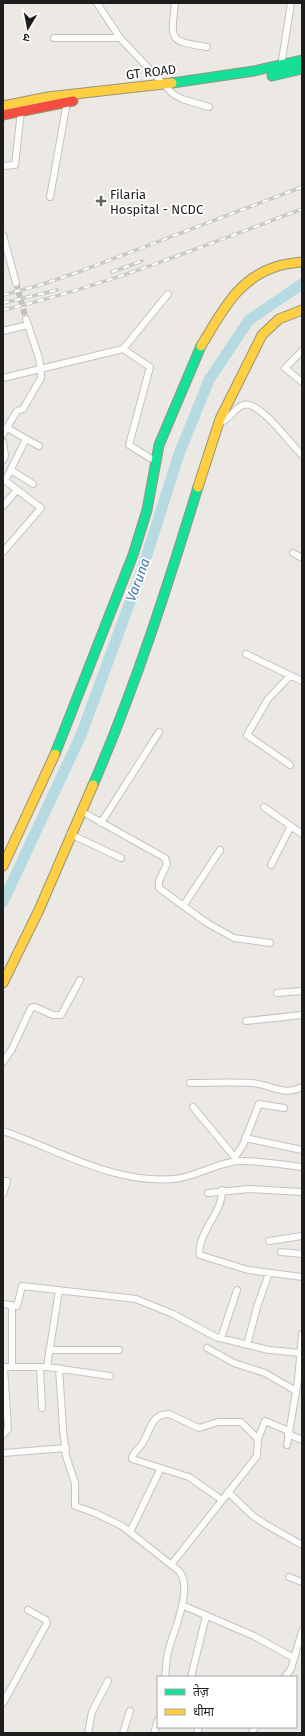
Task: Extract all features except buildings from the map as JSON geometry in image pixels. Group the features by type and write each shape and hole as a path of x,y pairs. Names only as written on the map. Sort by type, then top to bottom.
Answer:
{"main road":[{"name":"GT ROAD","path":"166,87 281,66 302,60"},
{"name":"GT ROAD","path":"3,115 21,107 68,98 278,75 302,70"},
{"name":"GT ROAD","path":"3,106 21,107"},
{"path":"3,866 53,758 133,555 147,510 159,445 198,352 234,293 261,272 276,266 302,262"},
{"path":"3,984 39,910 70,834 112,743 143,660 219,423 262,335 281,316 302,310"}],"street":[{"path":"97,3 120,38 166,87 182,99 209,107"},
{"path":"175,3 172,30 173,37 180,43 207,47"},
{"path":"281,66 291,3"},
{"path":"54,38 120,38"},
{"path":"50,197 68,98"},
{"path":"3,100 21,107 15,165 3,166"},
{"path":"3,235 16,283"},
{"path":"3,378 123,349 168,294"},
{"path":"3,331 27,322 39,358 41,369 41,378 23,409 17,411 3,434"},
{"path":"123,349 150,367 129,445 155,461"},
{"path":"302,351 285,368 302,382"},
{"path":"219,423 226,420 242,405 246,404 255,406 269,418 302,455"},
{"path":"7,428 39,446"},
{"path":"3,552 41,508 3,479 6,479 26,439"},
{"path":"3,442 5,456 3,460"},
{"path":"11,470 33,484"},
{"path":"3,506 17,490"},
{"path":"293,552 302,558"},
{"path":"246,654 302,681"},
{"path":"290,676 268,699 246,734 290,765"},
{"path":"101,823 159,732"},
{"path":"264,807 302,834"},
{"path":"81,811 165,858 167,864 158,886 207,923 234,938 270,943"},
{"path":"271,865 290,826"},
{"path":"70,834 121,858"},
{"path":"184,905 220,850"},
{"path":"3,1062 12,1049 31,1008 35,1007 52,1015 61,1015 80,980"},
{"path":"277,993 302,991"},
{"path":"246,1021 302,1014"},
{"path":"190,1083 256,1083 286,1092 302,1087"},
{"path":"236,1159 259,1104 284,1108"},
{"path":"193,1107 236,1159"},
{"path":"3,1131 101,1170 136,1177 175,1179 236,1159 302,1166"},
{"path":"245,1138 302,1150"},
{"path":"3,1181 7,1181 3,1194"},
{"path":"208,1193 222,1190 249,1188 302,1192"},
{"path":"222,1190 219,1205 203,1238 200,1254 236,1267 302,1278"},
{"path":"269,1241 302,1236"},
{"path":"281,1252 302,1254"},
{"path":"247,1345 269,1273"},
{"path":"3,1304 17,1306 22,1286 136,1299 173,1314 221,1338 269,1350 302,1353"},
{"path":"46,1367 59,1290"},
{"path":"221,1338 237,1290"},
{"path":"12,1306 12,1367"},
{"path":"287,1445 302,1353 302,1334"},
{"path":"207,1348 234,1363 265,1373 296,1391"},
{"path":"49,1350 119,1350"},
{"path":"3,1435 8,1429 3,1367 59,1368 110,1376"},
{"path":"40,1367 42,1408"},
{"path":"59,1368 60,1408 66,1448 75,1483 75,1507 95,1513 130,1532 179,1571 184,1578 182,1605 168,1652 165,1676"},
{"path":"222,1500 194,1480 133,1460 132,1458 142,1445 151,1422 166,1414 176,1416 199,1428 218,1422 241,1422 258,1440"},
{"path":"171,1565 257,1456 258,1440 265,1421 302,1440"},
{"path":"3,1453 66,1448"},
{"path":"130,1532 160,1468"},
{"path":"228,1492 253,1516 302,1545"},
{"path":"289,1577 302,1582"},
{"path":"182,1605 254,1636 294,1658"},
{"path":"3,1703 48,1623 46,1620 28,1610"},
{"path":"191,1676 206,1616"},
{"path":"286,1676 291,1669 301,1641 302,1631"},
{"path":"88,1733 92,1712 108,1681"},
{"path":"123,1733 130,1711"},
{"path":"154,1733 157,1723"}],"waterway":[{"name":"Varuna","path":"3,902 81,735 144,564 179,454 209,380 249,320 302,284"}],"tunnel":[{"path":"16,283 26,319"}],"railway":[{"path":"3,295 40,285 81,271 302,187"},
{"path":"3,310 117,277 302,209"},
{"path":"112,272 142,261"},
{"path":"3,303 57,290"}],"traffic: fast":[{"path":"172,83 254,71 302,60"},
{"path":"272,76 302,69"},
{"path":"55,754 133,555 147,510 159,445 201,346"},
{"path":"93,785 137,675 198,487"}],"traffic: slow":[{"path":"3,106 48,97 172,83"},
{"path":"201,346 231,299 250,280 275,267 302,262"},
{"path":"198,487 220,419 262,335 279,319 302,310"},
{"path":"3,866 55,754"},
{"path":"3,983 39,910 93,785"}],"traffic: jam":[{"path":"3,115 73,101"}],"place":[{"name":"Filaria Hospital - NCDC","path":"101,201"}]}
